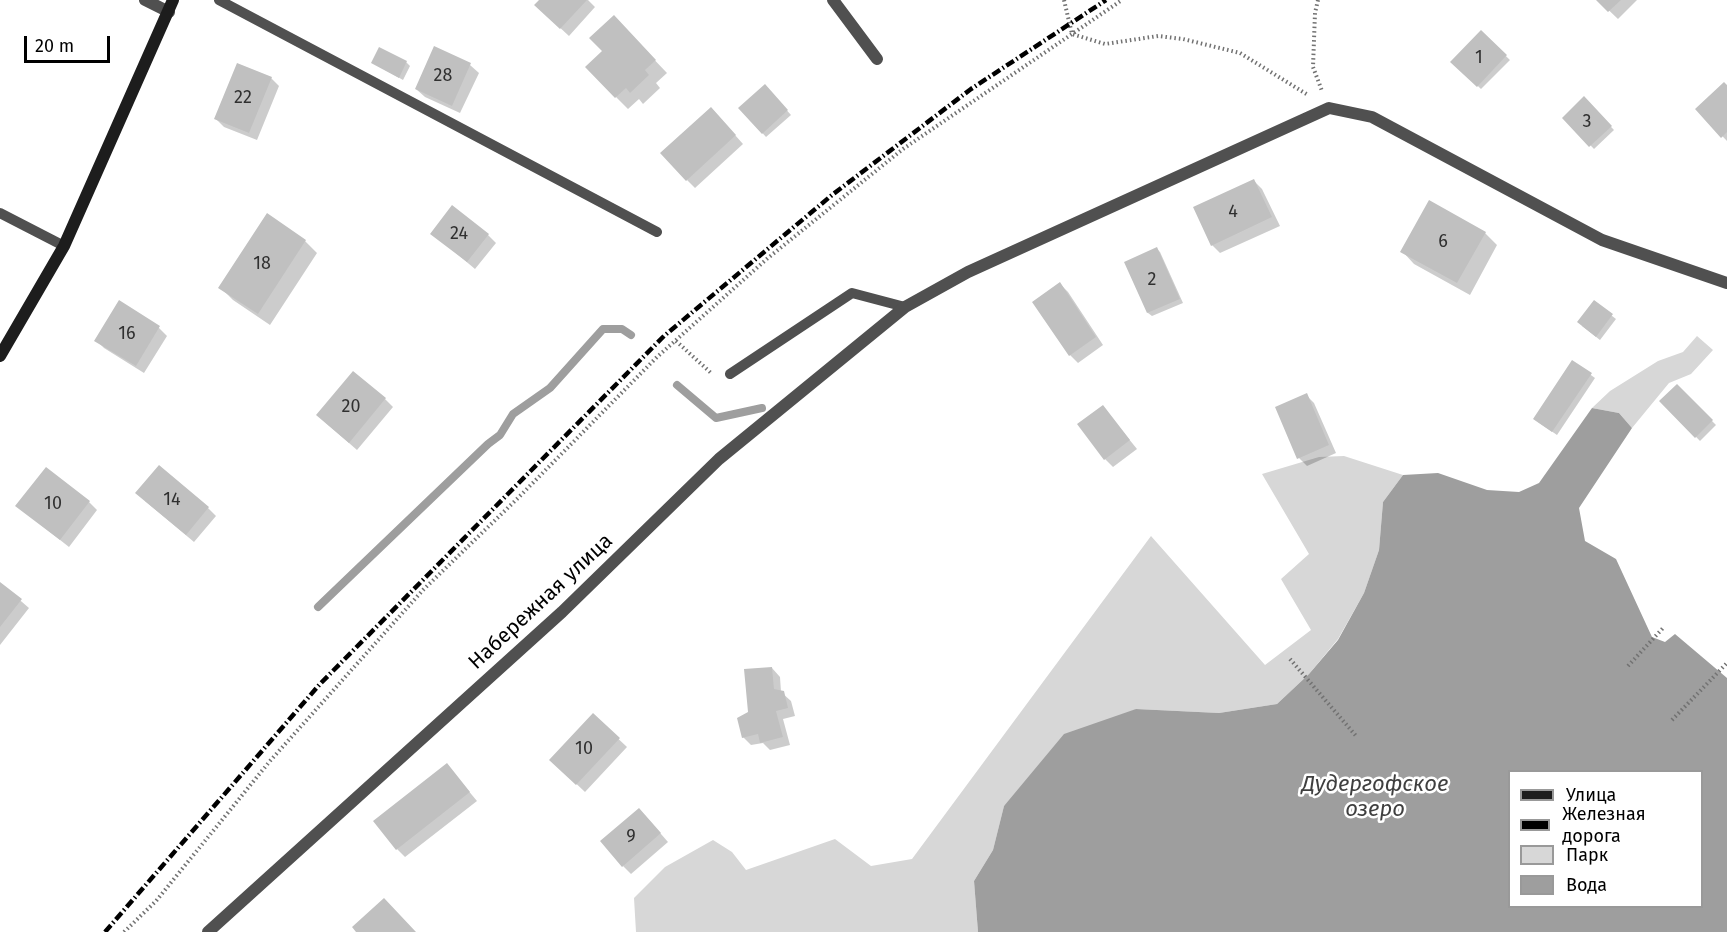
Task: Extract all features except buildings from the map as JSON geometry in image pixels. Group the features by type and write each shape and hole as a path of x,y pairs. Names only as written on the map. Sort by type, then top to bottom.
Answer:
{"street":[{"path":"0,356 64,246 171,6 145,0"},
{"path":"833,0 877,59"},
{"path":"1329,108 1372,117 1602,240 1727,283"},
{"name":"Набережная улица","path":"208,932 562,612 719,459 905,307 968,272 1329,108"}],"lane":[{"path":"219,0 657,232"},
{"path":"0,213 64,246"},
{"path":"730,374 852,293 905,307"}],"path":[{"path":"1064,0 1072,34"},
{"path":"124,932 156,901 270,760 423,590 518,498 657,357 768,258 903,149 1122,0"},
{"path":"1318,0 1315,13 1313,67 1329,108"},
{"path":"1072,34 1105,44 1158,36 1183,39 1240,53 1329,108"},
{"path":"676,341 705,367"},
{"path":"1628,666 1663,628"},
{"path":"1290,659 1357,737"},
{"path":"1672,720 1726,663"}],"green space":[{"path":"1697,336 1713,350 1691,374 1669,383 1632,428 1619,413 1592,408 1610,391 1658,361 1683,352"},
{"path":"1344,456 1403,475 1383,502 1379,550 1364,593 1338,639 1309,674 1277,704 1219,713 1136,709 1004,806 993,850 974,881 978,932 636,932 634,898 665,867 713,840 732,852 746,870 835,839 871,866 912,859 1151,536 1265,665 1311,630 1281,579 1309,554 1262,474 1319,457"}],"water":[{"name":"Дудергофское озеро","path":"1592,408 1619,413 1632,428 1579,508 1585,541 1616,559 1652,637 1665,642 1675,634 1727,678 1727,932 978,932 974,881 993,850 1004,806 1064,734 1136,709 1219,713 1277,704 1309,674 1338,640 1364,593 1379,550 1383,502 1403,475 1438,473 1487,490 1519,492 1539,483"}],"waterway":[{"path":"318,607 500,435 513,414 550,388 603,329 622,329 631,335"},
{"path":"677,385 716,418 762,408"}],"railway":[{"path":"105,932 320,684 664,336 832,195 971,89 1106,0"}]}
